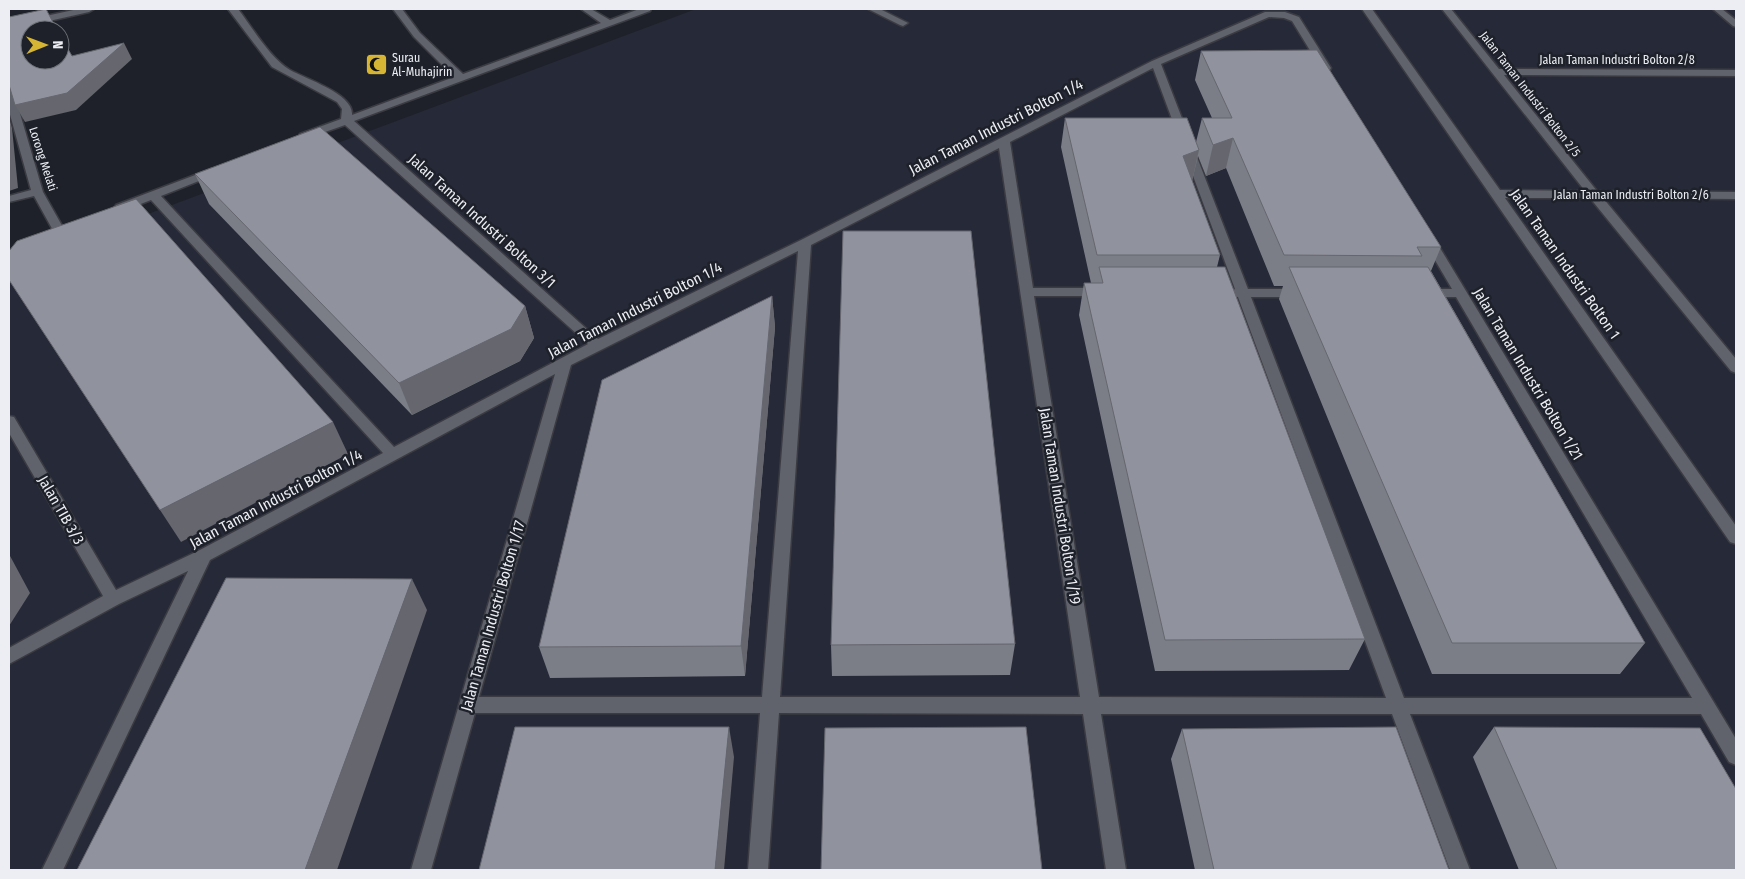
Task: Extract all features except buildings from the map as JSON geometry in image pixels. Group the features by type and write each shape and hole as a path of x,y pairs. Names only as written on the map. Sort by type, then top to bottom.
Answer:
{"street":[{"path":"9,27 89,9"},
{"path":"233,9 276,64 286,72 341,100 347,109 346,120"},
{"path":"396,9 417,35 461,78"},
{"path":"585,9 609,23"},
{"path":"290,142 647,9"},
{"path":"873,9 903,23"},
{"name":"Jalan Taman Industri Bolton 1","path":"1367,9 1736,538"},
{"name":"Jalan Taman Industri Bolton 2/5","path":"1446,9 1594,195 1736,368"},
{"path":"1717,9 1736,24"},
{"name":"Jalan Taman Industri Bolton 1/4","path":"9,657 113,599 204,556 597,345 805,243 1156,63 1268,14 1285,15 1296,19 1336,83"},
{"path":"1156,63 1460,870"},
{"name":"Jalan Taman Industri Bolton 2/8","path":"1498,72 1736,73"},
{"name":"Lorong Melati","path":"9,93 37,192 59,231"},
{"name":"Jalan Taman Industri Bolton 3/1","path":"346,120 597,345"},
{"name":"Jalan Taman Industri Bolton 1/19","path":"1004,142 1116,870"},
{"path":"110,211 226,167"},
{"path":"9,199 37,192"},
{"name":"Jalan Taman Industri Bolton 2/6","path":"1496,194 1736,195"},
{"path":"152,195 394,455"},
{"name":"Jalan Taman Industri Bolton 1/21","path":"1421,226 1736,756"},
{"path":"758,870 805,243"},
{"path":"1026,292 1115,292"},
{"path":"1223,293 1312,293"},
{"path":"1412,293 1461,293"},
{"name":"Jalan Taman Industri Bolton 1/17","path":"421,870 565,362"},
{"name":"Jalan TIB 3/3","path":"9,421 113,599"},
{"path":"52,870 204,556"},
{"path":"468,705 1706,706"}],"shaded area":[{"path":"696,9 1736,9 1736,870 9,870 9,266"}],"place":[{"name":"Surau Al-Muhajirin","path":"376,65"}]}
